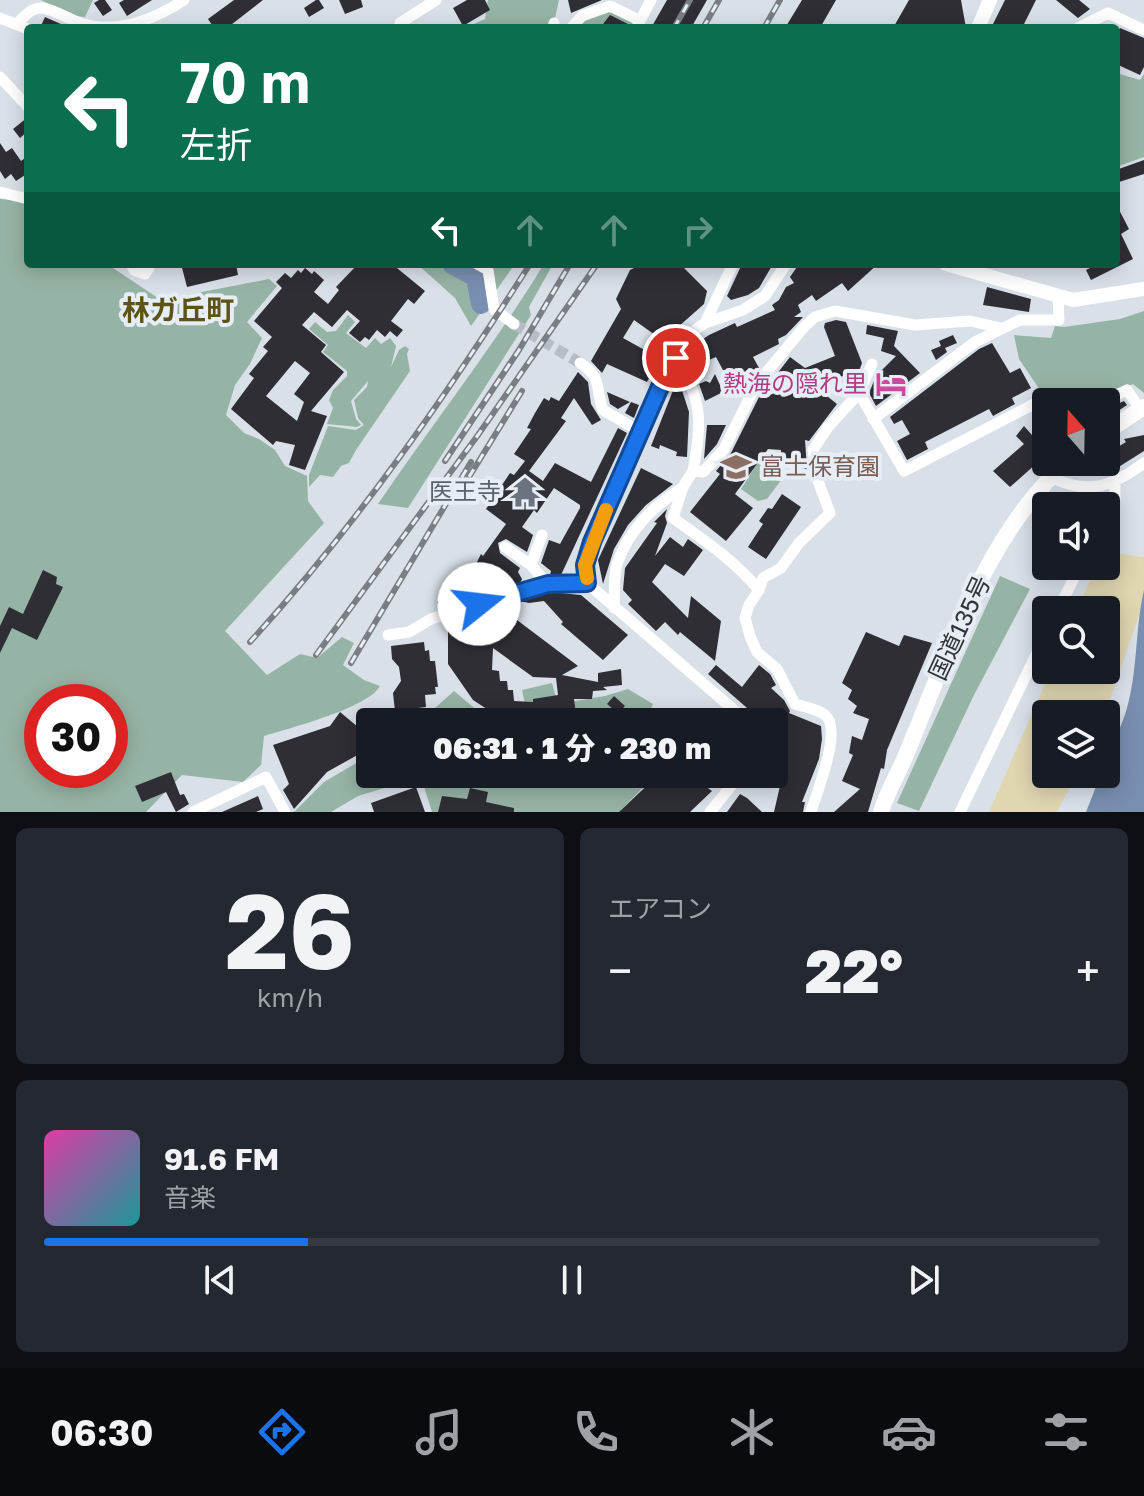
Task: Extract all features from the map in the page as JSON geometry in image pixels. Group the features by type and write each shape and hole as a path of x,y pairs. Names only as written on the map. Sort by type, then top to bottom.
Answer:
{"highway":[{"path":"1120,423 1142,408"},
{"name":"国道135号","path":"881,812 926,702 994,552 1017,517 1050,477"}],"main road":[{"path":"980,24 990,0"},
{"path":"960,268 1058,297 1084,300 1144,289"}],"street":[{"path":"130,24 161,15 184,0"},
{"path":"400,23 436,0"},
{"path":"575,24 582,16 610,6 638,24 651,0"},
{"path":"0,18 22,26 31,10 43,8 83,24"},
{"path":"1086,24 1108,13 1144,30"},
{"path":"0,77 24,103"},
{"path":"0,192 24,198"},
{"path":"133,268 145,274 149,268"},
{"path":"484,268 488,270 494,309 514,324"},
{"path":"705,323 731,268"},
{"path":"732,708 587,583 585,565 592,542 674,355 687,336 705,323 743,310 765,296 783,268"},
{"path":"873,419 975,342 1001,328 1020,320 1059,320 1058,297"},
{"path":"693,471 703,472 724,449 752,393 815,317 835,311 915,325 970,321 1001,328"},
{"path":"674,355 686,374 700,409 693,471 683,487 673,518 745,573 759,590"},
{"path":"580,363 593,371 603,410 641,432"},
{"path":"811,812 833,738 832,723 824,714 795,704 777,669 757,652 745,618 763,578 781,568 799,543 830,513 818,481 813,450 828,427 859,393 872,364"},
{"path":"1120,393 1127,390 1142,408"},
{"path":"859,393 904,471 1032,405"},
{"path":"1050,477 1066,485 1089,487 1115,482 1144,463"},
{"path":"1115,482 1115,492"},
{"path":"614,608 618,562 643,518 683,487"},
{"path":"531,565 542,535"},
{"path":"505,547 531,565 547,584"},
{"path":"388,635 409,632 446,614 547,584 587,583"},
{"path":"960,812 1032,663"},
{"path":"193,812 266,777 285,812"},
{"path":"710,812 730,788"}],"green space":[{"path":"41,0 93,0 85,17 74,16"},
{"path":"488,0 559,0 551,24 474,24 485,19"},
{"path":"610,6 636,19 633,24 578,24"},
{"path":"1120,74 1140,80 1144,74 1144,157 1120,166"},
{"path":"0,199 24,203 24,268 113,268 161,300 269,279 277,286 247,322 262,338 250,364 235,385 226,415 244,433 275,450 285,466 307,476 308,501 324,523 225,631 267,675 300,654 317,658 342,637 354,643 343,665 364,680 380,686 373,694 345,709 264,736 261,765 243,782 182,775 146,812 0,812"},
{"path":"421,268 512,268 471,326 455,298"},
{"path":"541,268 551,268 529,307 531,315 408,508 378,504"},
{"path":"1144,311 1144,393 1133,384 1120,390 1039,388 1019,359 1014,335 1051,338 1055,326 1120,319"},
{"path":"348,315 355,322 346,333 366,348 375,338 381,344 390,338 396,346 391,367 399,350 405,346 409,349 410,371 349,463 341,466 333,477 320,475 309,487 309,475 328,426 356,430 364,425 358,418 354,400 367,387 368,381 351,401 356,419 361,425 327,424 333,408 329,400 333,390 347,376 347,371 323,352 328,345 309,329 315,322 327,332 336,331"},
{"path":"773,451 779,454 780,468 785,475 767,499 758,501 741,489 759,462"},
{"path":"1000,576 1030,589 974,695 919,811 897,803"},
{"path":"552,683 558,704 628,689 653,704 651,708 526,708 522,690"},
{"path":"454,691 474,708 435,708"},
{"path":"356,763 356,788 385,788 358,796 331,812 294,812 324,782"},
{"path":"424,788 642,788 622,812 432,812"}],"sand":[{"path":"1120,554 1144,557 1144,601 1120,671 1120,596 1083,596 1090,580 1120,580"},
{"path":"1045,684 1115,684 1110,700 1038,700"},
{"path":"1032,714 1032,788 1070,788 1057,812 989,812"}],"water":[{"path":"1144,590 1144,812 1086,812 1095,788 1120,788 1120,726 1133,678"}],"building":[{"path":"105,0 112,10 103,16 94,3"},
{"path":"124,0 152,0 127,16 119,3"},
{"path":"234,0 263,0 232,24 211,24 208,19"},
{"path":"316,0 324,8 309,17 304,8"},
{"path":"339,0 361,0 363,7 345,14"},
{"path":"467,0 485,0 490,10 462,24 453,8"},
{"path":"568,0 602,0 571,13"},
{"path":"667,0 707,0 693,24 653,24"},
{"path":"802,0 836,0 822,24 787,24"},
{"path":"909,0 961,0 965,24 895,24"},
{"path":"1005,0 1036,0 1024,24 993,24"},
{"path":"1056,0 1079,0 1090,9 1078,18"},
{"path":"610,15 628,24 603,24"},
{"path":"45,17 61,24 42,24"},
{"path":"1120,28 1144,38 1144,67 1140,75 1120,66"},
{"path":"24,120 24,134 20,138 13,129"},
{"path":"0,143 6,152 12,148 21,161 24,159 24,176 16,181 11,174 5,179 0,171"},
{"path":"1144,160 1144,174 1120,182 1120,169"},
{"path":"1120,212 1129,229 1121,234 1133,259 1120,266"},
{"path":"182,268 237,268 238,275 187,287"},
{"path":"305,268 312,274 314,271 324,280 314,292 328,304 339,290 336,287 354,268 397,268 425,291 414,304 408,299 391,321 403,330 397,337 390,331 385,337 377,330 369,340 365,337 360,342 349,333 360,321 347,310 332,327 314,312 302,325 326,345 321,352 344,372 311,411 327,416 305,470 289,465 295,445 276,441 273,445 231,409 254,378 249,374 268,351 263,347 272,337 254,321 282,288 276,282 285,273 291,278 298,270 301,273","holes":["295,361 310,373 294,394 304,402 297,421 266,396"]},
{"path":"684,268 707,291 704,304 665,342 634,320 623,338 659,358 647,382 607,364 602,373 591,361 621,309 616,299 630,270"},
{"path":"740,268 771,268 759,288 731,300 727,296"},
{"path":"796,268 874,268 848,291 842,283 816,301 812,295 798,305 801,312 794,317 803,317 778,339 779,344 753,357 759,368 744,384 736,368 725,374 716,357 697,365 688,359 693,346 709,335 735,323 737,327 775,310 772,305 779,300 786,287 794,283 790,277"},
{"path":"1090,268 1115,268 1091,280 1086,270"},
{"path":"987,287 1031,299 1029,312 983,305"},
{"path":"836,320 846,322 862,363 859,371 818,389 837,404 809,441 805,440 807,469 789,464 780,466 781,450 768,449 735,494 753,508 726,541 690,512 720,474 716,471 731,453 759,397 790,357 805,368 835,356 824,327 825,323"},
{"name":"熱海の隠れ里","path":"867,325 898,331 894,346 920,373 876,406 869,393 876,376 896,356 881,351 884,338 866,334"},
{"path":"953,335 957,343 945,348 947,352 936,360 931,350 941,346 939,341"},
{"path":"992,343 1010,373 1020,368 1031,388 1012,398 1015,404 993,416 989,409 925,442 928,449 907,460 897,441 910,434 902,420 894,424 890,417 979,349"},
{"path":"578,372 588,382 591,404 601,420 592,425 574,398 561,418 566,421 529,471 543,481 555,463 591,482 618,428 627,433 561,575 550,575 551,571 541,563 549,540 560,544 580,505 554,488 537,513 534,510 522,527 533,535 527,552 506,539 498,543 500,553 520,568 520,583 482,594 472,592 474,597 439,607 437,602 465,575 468,568 474,568 481,554 483,556 506,524 486,509 510,473 514,475 525,461 514,454 531,429 527,428 535,413 544,398 559,401"},
{"path":"715,374 723,392 705,401 699,384 710,383"},
{"path":"678,378 689,412 687,457 676,456 677,452 660,445 659,449 651,446"},
{"path":"607,392 630,402 618,409 610,404"},
{"path":"631,402 639,405 634,418 625,413"},
{"path":"707,425 726,425 717,444 704,459"},
{"path":"1024,426 1032,435 1032,467 1010,487 993,471 1024,444 1016,436"},
{"path":"1144,435 1144,451 1120,466 1120,446 1126,442 1124,439"},
{"path":"641,468 673,484 646,505 628,525 614,549 603,584 598,560"},
{"path":"782,494 801,507 766,559 748,547 763,524 759,521"},
{"path":"667,509 667,523 655,556 670,537 683,547 688,539 703,550 684,576 665,564 652,582 688,618 691,596 721,621 715,661 665,622 656,631 628,604 632,600 623,590 625,568 657,523 654,522"},
{"path":"43,570 57,577 56,584 63,587 37,640 12,628 0,653 0,626 9,607 23,614"},
{"path":"549,592 581,595 628,635 603,660 561,624 563,622 544,601 520,601"},
{"path":"505,611 578,666 562,675 598,682 598,673 621,669 622,685 593,691 592,699 574,699 575,708 485,708 473,700 448,664 448,626 470,626 469,616","holes":["493,648 533,677 556,678 558,695 533,699 533,702 514,701 513,690 508,690 507,681 500,681 499,671 492,670"]},
{"path":"866,632 899,646 904,635 932,643 887,750 884,769 881,768 868,812 834,812 860,789 842,781 853,755 849,753 852,736 862,740 869,719 853,713 857,706 848,699 852,690 842,683"},
{"path":"424,642 425,651 429,650 430,661 435,661 438,687 435,687 436,694 425,695 426,707 395,708 393,693 401,681 399,667 392,659 391,646"},
{"path":"716,665 742,687 759,665 770,674 776,685 771,688 784,700 790,711 789,713 821,726 819,759 802,802 805,802 803,812 774,812 779,788 788,788 788,708 747,708 708,674"},
{"path":"614,696 625,706 612,708 607,704"},
{"path":"340,712 356,725 356,756 327,772 294,809 283,790 289,784 273,745 330,726"},
{"path":"171,772 180,795 184,794 189,804 176,812 166,792 142,802 135,786"},
{"path":"416,788 425,812 374,812 371,803"},
{"path":"470,788 488,792 486,802 514,808 514,812 438,812 442,796 467,799"},
{"path":"644,788 708,788 712,791 690,812 619,812"},
{"path":"740,794 747,798 762,812 727,812"},
{"path":"258,796 263,809 256,812 222,812"}],"waterway":[{"path":"459,268 476,277 481,304"}],"tunnel":[{"path":"514,324 580,363"}],"railway":[{"path":"676,24 690,0"},
{"path":"705,24 719,0"},
{"path":"766,24 780,0"},
{"path":"250,642 327,553 398,459 527,268"},
{"path":"445,461 519,350 568,268"},
{"path":"316,655 478,435 594,268"},
{"path":"469,477 522,391"},
{"path":"351,663 471,462"}],"slow traffic":[{"path":"587,578 585,565 606,510"}],"place":[{"name":"熱海の隠れ里","path":"891,384"},
{"name":"富士保育園","path":"736,467"},
{"name":"医王寺","path":"525,492"}],"district":[{"name":"林ガ丘町","path":"178,310"}],"route":[{"path":"479,604 548,584 587,583 585,565 592,542 674,355 676,358"}]}
